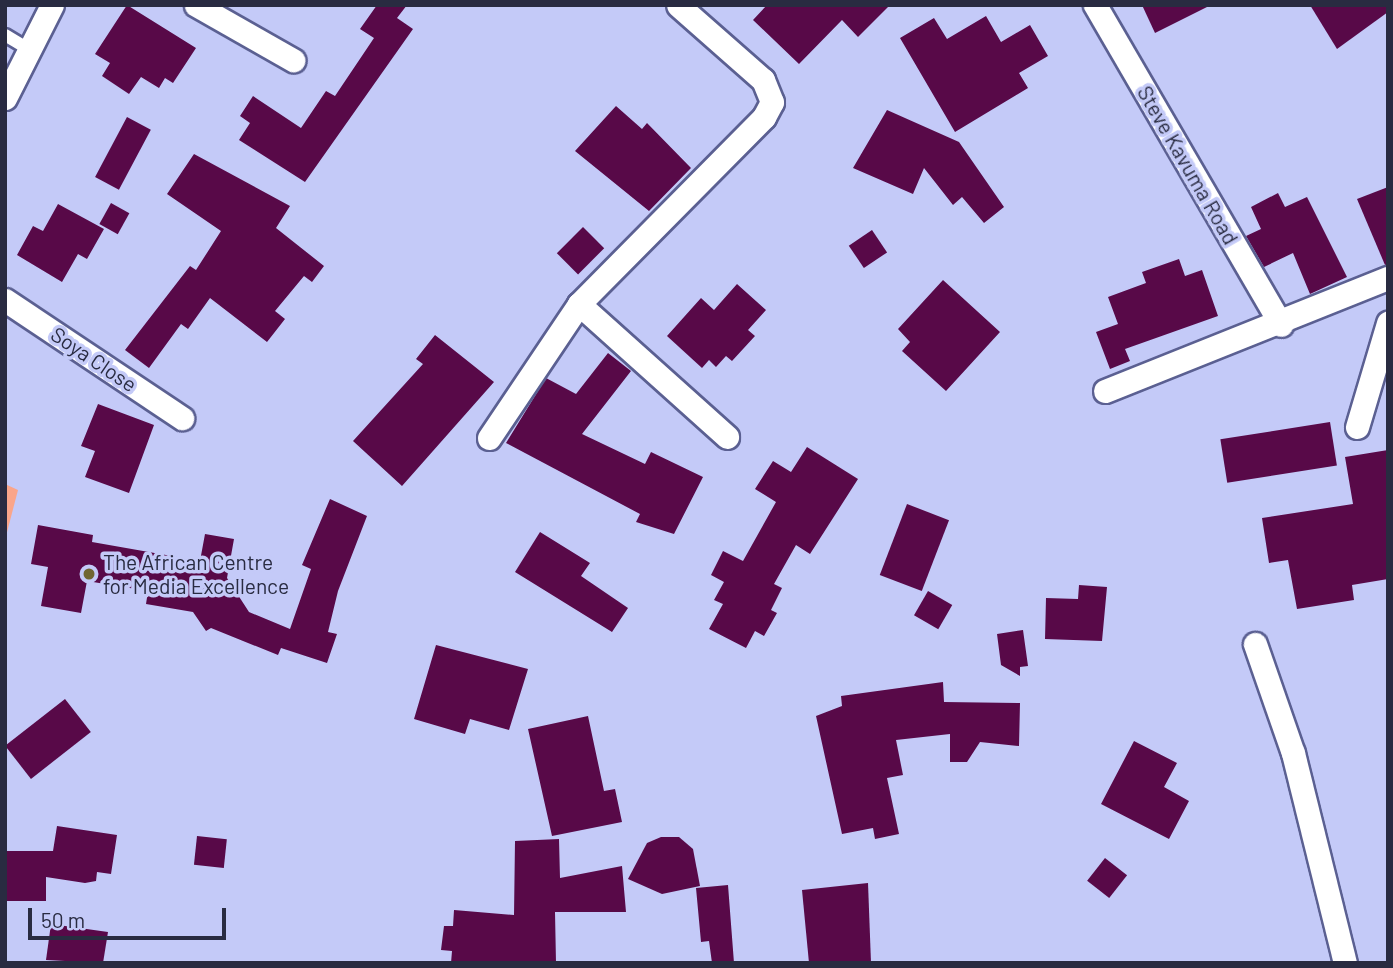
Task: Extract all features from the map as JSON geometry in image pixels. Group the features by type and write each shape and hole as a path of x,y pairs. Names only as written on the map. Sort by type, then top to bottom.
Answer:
{"street":[{"path":"5,98 52,5"},
{"path":"196,5 293,60"},
{"path":"489,438 579,304 764,117 772,102 763,80 678,5"},
{"name":"Steve Kavuma Road","path":"1095,5 1281,325"},
{"path":"1105,391 1281,325 1388,278"},
{"name":"Soya Close","path":"5,300 182,418"},
{"path":"579,304 727,437"},
{"path":"1357,427 1388,324"},
{"path":"1255,644 1293,753 1345,963"}],"lane":[{"path":"5,35 30,51"}],"shaded area":[{"path":"5,484 18,490 5,540"}],"building":[{"path":"127,5 196,48 173,83 165,78 159,88 141,77 129,94 102,76 110,63 95,54"},
{"path":"377,5 407,5 397,18 413,29 305,182 239,140 250,123 240,116 253,96 301,128 326,91 335,96 374,38 360,29"},
{"path":"767,5 890,5 858,37 842,20 799,64 753,20"},
{"path":"1142,5 1211,5 1155,33"},
{"path":"1310,5 1388,5 1388,12 1337,49"},
{"path":"986,16 1001,42 1030,25 1048,56 1019,73 1028,88 955,132 900,38 934,18 947,39"},
{"path":"616,106 642,129 647,123 691,168 649,211 575,151"},
{"path":"887,110 959,142 1004,207 984,223 962,197 953,205 924,168 913,194 853,168"},
{"path":"127,117 151,130 119,190 95,177"},
{"path":"194,154 290,206 276,228 324,266 312,282 304,276 275,311 285,319 267,342 210,298 188,329 181,324 149,368 125,350 190,266 196,270 221,231 167,194"},
{"path":"1388,187 1388,264 1385,265 1357,199"},
{"path":"1278,193 1285,207 1307,197 1347,277 1310,294 1293,253 1264,267 1246,236 1261,229 1251,207"},
{"path":"111,203 129,213 118,234 99,224"},
{"path":"58,204 104,229 87,259 78,254 62,282 17,255 33,226 43,231"},
{"path":"583,227 604,248 578,274 557,253"},
{"path":"872,230 887,252 864,268 849,246"},
{"path":"1179,259 1185,276 1202,270 1218,316 1125,349 1130,361 1110,369 1096,332 1118,324 1108,297 1146,283 1142,272"},
{"path":"943,280 1000,332 946,391 902,351 910,342 898,329"},
{"path":"737,284 766,310 748,330 755,336 732,361 726,356 716,367 709,360 702,368 667,336 701,298 714,310"},
{"path":"435,335 494,382 402,486 353,441 423,364 416,359"},
{"path":"608,353 631,371 582,434 645,464 651,452 703,477 674,534 636,522 640,514 506,443 546,378 576,394"},
{"path":"98,404 154,425 129,493 85,477 95,451 81,446"},
{"path":"1330,422 1337,465 1227,483 1220,439"},
{"path":"807,447 858,479 810,554 796,545 774,584 782,588 771,610 777,613 764,636 755,631 746,648 709,629 723,604 714,600 724,582 711,575 723,551 743,561 776,502 755,489 773,461 791,472"},
{"path":"1388,450 1388,579 1352,585 1354,600 1297,609 1288,560 1269,563 1262,518 1353,504 1345,457"},
{"path":"330,499 367,516 338,591 328,632 337,634 327,663 281,648 278,655 211,628 206,631 193,612 146,604 148,591 87,581 81,613 41,606 48,567 31,564 38,525 93,535 92,542 200,561 205,534 234,539 227,578 249,612 290,629 311,569 302,565"},
{"path":"907,504 949,520 922,591 880,575"},
{"path":"540,532 590,563 581,576 628,608 612,632 515,572"},
{"path":"1079,585 1107,587 1102,641 1045,639 1046,598 1078,599"},
{"path":"928,591 952,605 938,629 914,615"},
{"path":"1023,630 1028,666 1020,667 1020,676 1001,665 997,634"},
{"path":"436,645 528,669 509,730 470,719 465,734 414,719"},
{"path":"943,682 944,702 1020,703 1019,746 980,742 967,762 950,762 950,734 896,740 903,775 887,778 899,834 875,839 873,828 842,834 816,716 842,706 841,696"},
{"path":"65,699 91,732 31,779 5,746"},
{"path":"588,716 604,791 615,789 622,822 552,836 528,729"},
{"path":"1134,741 1177,763 1164,787 1189,801 1169,839 1101,804"},
{"path":"57,826 117,835 111,874 97,872 96,881 85,883 46,877 46,901 5,901 5,851 53,851"},
{"path":"197,836 227,839 224,868 194,865"},
{"path":"661,837 679,837 693,849 700,886 662,894 628,879 647,843"},
{"path":"559,839 560,878 622,866 626,912 555,912 556,963 451,963 452,951 441,950 444,926 453,926 454,910 514,915 515,841"},
{"path":"1105,858 1127,875 1109,898 1087,881"},
{"path":"868,883 871,963 809,963 802,890"},
{"path":"728,885 734,963 712,963 709,941 701,942 696,888"},
{"path":"51,924 108,932 103,963 46,960"}],"place":[{"name":"The African Centre for Media Excellence","path":"89,574"}]}
